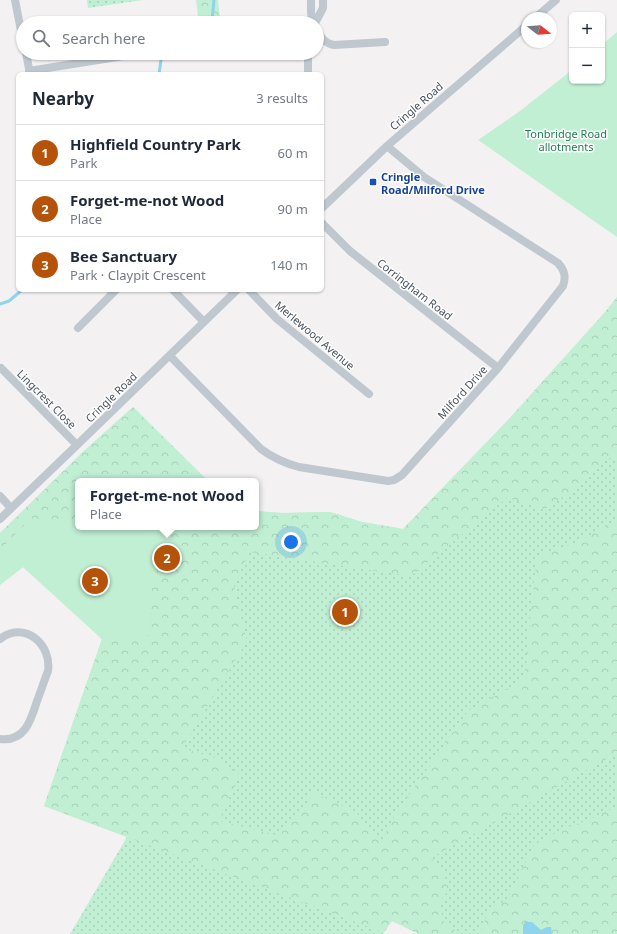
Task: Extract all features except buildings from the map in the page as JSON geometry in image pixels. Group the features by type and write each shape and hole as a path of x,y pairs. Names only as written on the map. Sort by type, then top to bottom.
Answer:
{"street":[{"path":"14,0 18,16"},
{"path":"311,0 312,16"},
{"path":"318,16 323,8 323,0"},
{"path":"542,12 556,0"},
{"name":"Cringle Road","path":"324,206 387,146 521,30"},
{"path":"324,41 334,45 385,42"},
{"path":"27,60 30,72 101,60"},
{"path":"308,60 308,72"},
{"name":"Milford Drive","path":"170,356 261,449 272,458 284,464 388,481 394,480 409,468 498,368 563,286 565,273 558,263 424,177 387,146"},
{"name":"Corringham Road","path":"324,225 350,251 498,368"},
{"path":"78,328 114,292"},
{"path":"175,292 204,322"},
{"name":"Cringle Road","path":"0,518 235,292"},
{"name":"Merlewood Avenue","path":"251,292 277,319 369,394"},
{"name":"Lingcrest Close","path":"0,368 77,445"},
{"path":"0,496 12,508"},
{"path":"0,639 12,632 25,632 41,644 47,654 49,663 48,671 30,722 25,730 19,735 6,740 0,739"}],"green space":[{"path":"87,0 143,0 88,8"},
{"path":"196,0 218,0 220,16 198,16"},
{"name":"Tonbridge Road allotments","path":"617,32 617,237 478,140 520,111 569,72 569,84 605,84 605,42"},
{"path":"617,297 617,934 419,934 392,921 383,934 70,934 127,837 44,806 102,639 23,567 0,585 0,533 85,450 133,407 205,478 75,478 75,530 259,530 259,511 282,513 330,512 362,522 403,529 509,419"},
{"path":"617,297 617,456 607,459 566,495 545,509 507,498 411,576 250,552 234,585 247,641 182,748 218,759 239,774 220,821 276,835 306,805 312,792 356,812 380,843 397,812 468,711 525,679 537,556 575,543 617,521 617,753 431,858 441,870 450,887 441,901 442,920 459,934 419,934 392,921 382,932 44,806 102,639 150,635 152,575 144,530 259,530 259,511 282,513 330,512 362,522 403,529 509,419"},
{"path":"133,407 205,478 75,478 75,521 44,523 0,551 0,533 85,450"},
{"path":"36,518 44,523 75,521 75,530 147,530 164,535 171,560 152,575 150,635 102,639 23,567 0,585 0,550 30,519"},
{"path":"617,806 617,934 480,934 489,909 506,901 535,843"}],"water":[{"path":"525,922 532,922 541,930 551,927 552,934 523,934 523,925"}],"waterway":[{"path":"212,16 214,0"},
{"path":"159,72 161,60"},
{"path":"0,304 9,301 20,292"}],"place":[{"name":"Cringle Road/Milford Drive","path":"373,182"},
{"name":"Forget-me-not Wood","path":"167,558"},
{"name":"Bee Sanctuary","path":"95,581"},
{"name":"Highfield Country Park","path":"345,612"}]}
